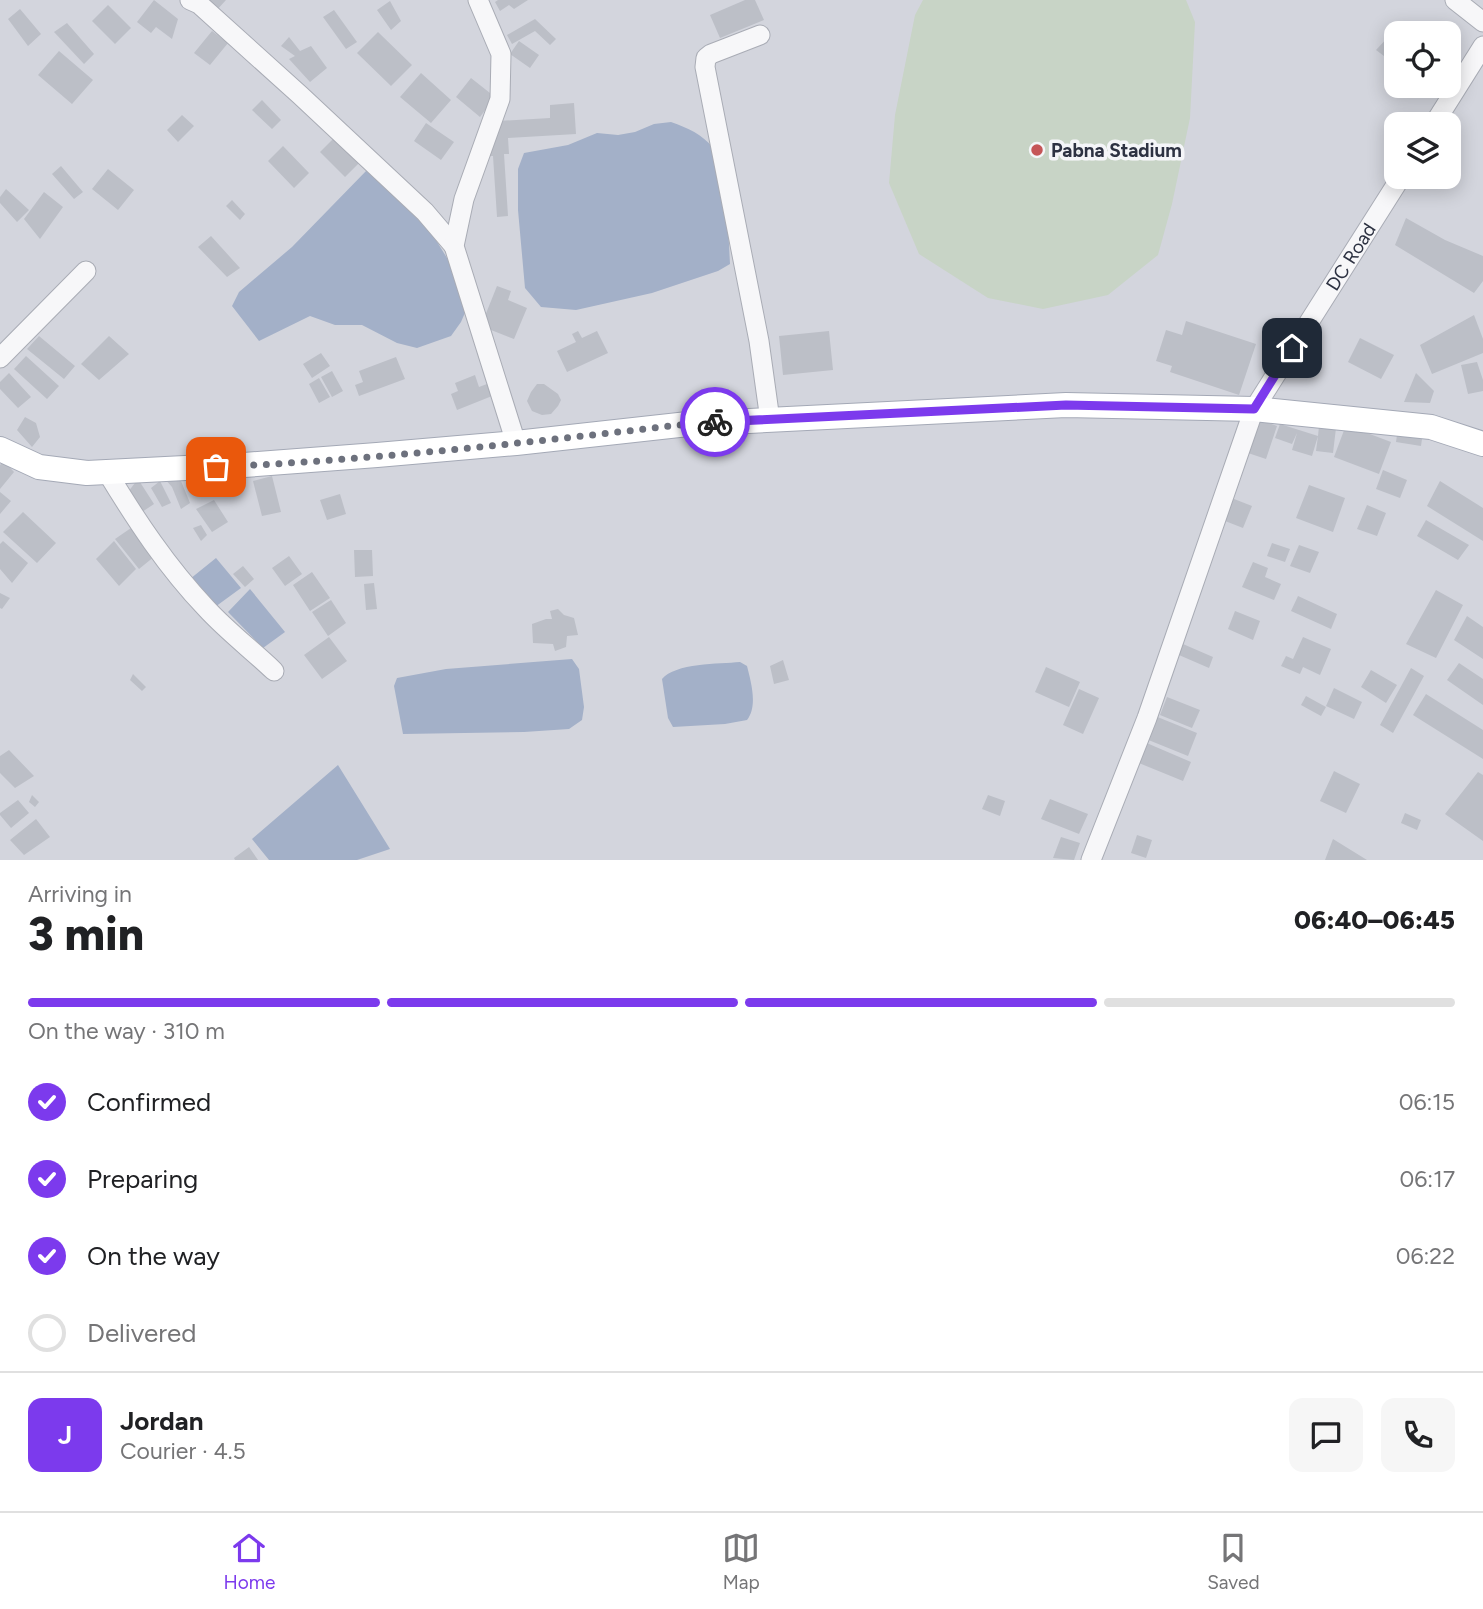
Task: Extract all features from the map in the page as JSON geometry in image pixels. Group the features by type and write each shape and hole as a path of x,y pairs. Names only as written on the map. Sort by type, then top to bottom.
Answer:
{"main road":[{"path":"0,449 39,467 107,472 244,465 516,443 688,424 1066,405 1254,409 1431,427 1483,444"}],"street":[{"path":"190,0 199,4 425,212 454,246 516,443"},
{"path":"454,246 464,199 500,99 501,54 478,0"},
{"path":"1455,0 1483,22"},
{"path":"760,35 711,54 706,58 705,67 759,341 770,420"},
{"path":"1442,112 1483,46"},
{"name":"DC Road","path":"1091,860 1147,718 1254,409 1393,189"},
{"path":"0,358 86,271"},
{"path":"107,472 138,523 174,572 206,609 274,671"}],"shaded area":[{"path":"0,0 1483,0 1483,860 0,860"}],"green space":[{"name":"Pabna Stadium","path":"923,0 1186,0 1195,22 1190,118 1172,204 1158,255 1108,295 1043,309 988,298 919,254 889,183 895,115 915,15"}],"water":[{"path":"671,122 694,132 713,148 728,225 730,264 718,271 652,293 576,310 541,307 525,288 518,210 518,169 524,153 568,145 597,133 618,135 654,124"},
{"path":"367,170 431,232 455,271 467,308 461,322 451,336 417,348 397,343 362,325 335,325 310,316 259,341 232,306 239,292 292,247"},
{"path":"216,558 241,588 215,607 190,579"},
{"path":"250,589 285,632 263,648 228,612"},
{"path":"572,659 579,669 584,707 582,720 569,729 403,734 394,686 397,678 446,669"},
{"path":"740,662 747,666 753,694 752,708 747,720 673,727 668,718 662,679 687,667"},
{"path":"338,765 390,849 357,860 269,860 252,839"}],"building":[{"path":"154,0 178,19 172,39 156,27 151,33 137,22"},
{"path":"202,0 226,0 215,12"},
{"path":"528,0 514,9 509,5 500,11 495,2"},
{"path":"745,0 755,0 764,20 720,38 710,15"},
{"path":"390,1 401,21 391,30 377,10"},
{"path":"108,5 131,28 115,44 92,21"},
{"path":"20,9 41,34 28,46 8,19"},
{"path":"334,10 357,42 346,49 323,17"},
{"path":"535,19 556,39 550,45 535,31 512,44 507,35"},
{"path":"67,23 94,54 84,64 54,32"},
{"path":"212,31 228,43 210,65 194,53"},
{"path":"378,32 412,65 391,86 357,53"},
{"path":"289,37 300,51 311,46 327,68 310,82 289,59 295,56 281,46"},
{"path":"519,41 539,55 530,68 510,54"},
{"path":"1384,41 1384,56 1376,50"},
{"path":"59,51 93,80 72,104 38,75"},
{"path":"421,73 451,100 431,123 400,97"},
{"path":"471,78 495,97 480,117 456,97"},
{"path":"262,100 281,120 272,129 252,110"},
{"path":"574,103 576,134 508,138 509,154 504,154 508,216 497,217 493,156 487,156 486,137 498,136 498,121 550,118 550,105"},
{"path":"182,115 194,126 178,142 167,130"},
{"path":"426,123 454,142 441,160 414,141"},
{"path":"334,138 359,163 345,177 320,152"},
{"path":"283,146 309,173 294,188 268,161"},
{"path":"61,166 83,192 74,199 52,174"},
{"path":"108,169 134,190 118,210 92,189"},
{"path":"6,189 29,210 17,222 0,203 0,197"},
{"path":"44,192 63,207 40,239 24,219"},
{"path":"232,200 245,214 240,220 226,206"},
{"path":"1406,218 1445,240 1483,256 1483,281 1474,293 1395,245"},
{"path":"211,236 240,268 227,277 198,247"},
{"path":"497,286 511,291 508,300 527,308 514,339 481,326"},
{"path":"1474,315 1483,339 1483,353 1432,374 1420,345"},
{"path":"1186,321 1256,344 1239,395 1170,372 1172,366 1156,361 1166,330 1182,335"},
{"path":"578,331 582,338 597,331 608,353 567,372 557,351 576,342 572,334"},
{"path":"829,331 833,370 783,375 779,336"},
{"path":"39,336 75,366 64,379 27,349"},
{"path":"109,336 129,354 99,380 81,364"},
{"path":"1360,338 1394,355 1381,379 1348,362"},
{"path":"321,353 330,366 312,378 303,364"},
{"path":"26,356 59,386 47,399 14,369"},
{"path":"396,357 405,379 359,396 355,385 363,382 359,371"},
{"path":"1477,362 1483,380 1483,391 1468,394 1461,365"},
{"path":"332,371 343,391 332,397 321,377"},
{"path":"9,373 31,397 18,408 0,389 0,382"},
{"path":"1416,373 1434,391 1430,403 1404,402"},
{"path":"475,375 479,387 487,384 492,396 457,410 451,394 458,391 455,383"},
{"path":"319,378 330,397 319,403 309,384"},
{"path":"537,384 544,384 558,394 561,400 551,414 542,415 532,411 527,401"},
{"path":"25,417 36,423 40,437 32,447 17,430"},
{"path":"1254,418 1277,426 1266,459 1242,451"},
{"path":"1280,424 1318,436 1312,456 1292,450 1297,433 1292,444 1275,438"},
{"path":"1346,425 1391,442 1379,474 1334,457"},
{"path":"1319,426 1336,428 1333,453 1316,451"},
{"path":"1398,428 1423,432 1421,446 1396,442"},
{"path":"4,461 14,472 0,489 0,465"},
{"path":"1383,470 1407,480 1400,498 1376,489"},
{"path":"167,473 181,481 190,503 181,509 172,487 164,478"},
{"path":"272,476 281,512 262,516 253,481"},
{"path":"138,479 154,504 139,514 128,492"},
{"path":"160,481 171,503 162,507 151,488"},
{"path":"1440,481 1483,508 1483,541 1427,506"},
{"path":"1309,485 1345,498 1333,532 1296,518"},
{"path":"0,492 11,501 0,514"},
{"path":"340,494 346,514 327,520 320,500"},
{"path":"1229,497 1252,506 1243,528 1220,519"},
{"path":"214,500 228,522 212,532 196,509"},
{"path":"1367,505 1386,513 1377,536 1357,529"},
{"path":"23,512 56,543 37,563 3,532"},
{"path":"1426,520 1469,545 1458,560 1417,536"},
{"path":"201,525 207,535 201,541 193,528"},
{"path":"131,528 155,556 139,569 115,539"},
{"path":"3,541 28,563 12,583 0,569 0,544"},
{"path":"114,541 136,569 119,586 96,559"},
{"path":"1272,543 1290,549 1285,562 1267,556"},
{"path":"1299,545 1319,552 1310,573 1290,566"},
{"path":"354,550 372,550 373,576 355,577"},
{"path":"289,556 302,574 285,586 272,568"},
{"path":"1253,562 1268,568 1265,577 1281,584 1274,600 1242,587"},
{"path":"243,566 254,579 245,587 233,574"},
{"path":"312,572 330,598 310,611 293,585"},
{"path":"374,583 377,609 366,610 364,584"},
{"path":"1436,590 1463,605 1436,658 1406,644"},
{"path":"0,593 10,598 2,609 0,608"},
{"path":"1298,596 1337,614 1331,629 1291,611"},
{"path":"331,600 346,623 328,636 312,612"},
{"path":"558,609 564,615 574,618 578,635 567,636 566,647 555,651 553,644 533,643 532,624 552,619 550,611"},
{"path":"1235,611 1260,621 1253,640 1228,629"},
{"path":"1467,616 1483,627 1483,659 1454,640"},
{"path":"329,637 347,661 322,679 304,655"},
{"path":"1303,637 1331,649 1320,675 1303,667 1300,674 1281,666 1286,656 1293,659"},
{"path":"1176,641 1213,657 1209,668 1172,652"},
{"path":"783,660 789,680 774,684 770,666"},
{"path":"1459,663 1483,679 1483,705 1447,680"},
{"path":"1046,667 1080,682 1069,707 1035,692"},
{"path":"1411,668 1424,676 1393,733 1380,725"},
{"path":"1371,670 1397,685 1386,703 1361,687"},
{"path":"133,674 146,687 142,691 130,680"},
{"path":"1334,688 1362,702 1354,719 1326,706"},
{"path":"1079,689 1099,698 1083,734 1063,725"},
{"path":"1426,694 1483,730 1483,759 1413,715"},
{"path":"1306,696 1326,707 1321,716 1301,705"},
{"path":"1167,697 1200,710 1192,728 1160,715"},
{"path":"1155,716 1197,733 1188,756 1146,739"},
{"path":"1142,741 1191,762 1183,781 1134,761"},
{"path":"9,750 34,776 15,788 0,773 0,756"},
{"path":"1334,771 1360,784 1346,813 1320,801"},
{"path":"1478,772 1483,775 1483,841 1445,814"},
{"path":"32,795 39,802 35,807 29,802"},
{"path":"988,795 1005,801 1000,816 982,809"},
{"path":"1050,799 1088,814 1079,834 1041,819"},
{"path":"18,800 29,813 11,828 0,813"},
{"path":"1405,813 1421,820 1417,830 1401,823"},
{"path":"36,819 50,837 24,855 10,840"},
{"path":"1137,835 1152,840 1146,858 1131,853"},
{"path":"1061,837 1080,843 1074,860 1053,858"},
{"path":"1333,839 1367,860 1325,860"},
{"path":"249,847 258,860 235,860 234,858"}],"way so far":[{"path":"216,467 516,443 715,422"}],"place":[{"name":"Pabna Stadium","path":"1037,150"}],"route":[{"path":"715,422 1066,405 1254,409 1292,348"}]}
